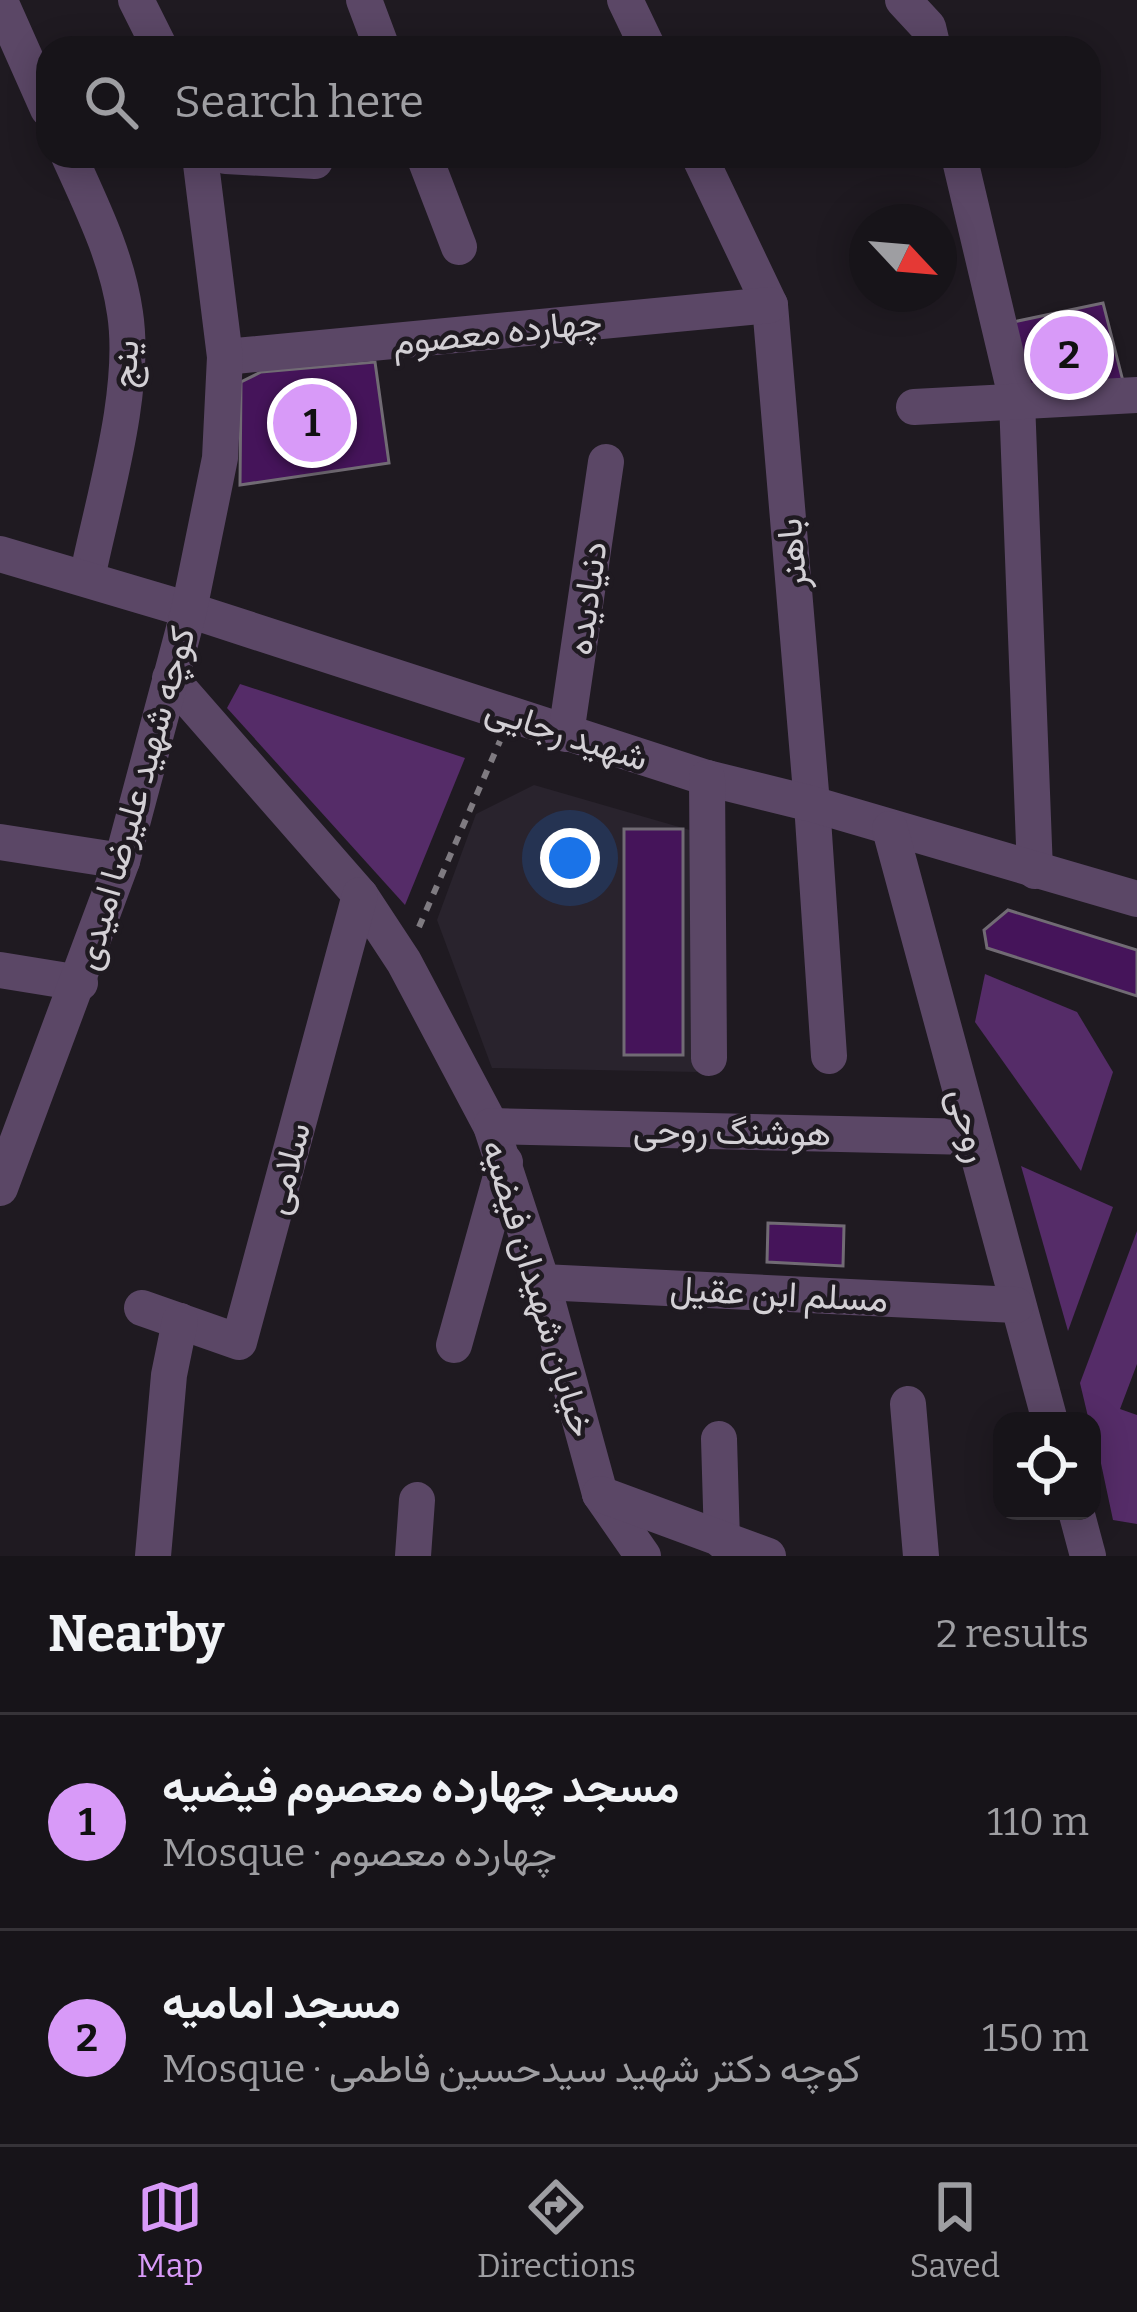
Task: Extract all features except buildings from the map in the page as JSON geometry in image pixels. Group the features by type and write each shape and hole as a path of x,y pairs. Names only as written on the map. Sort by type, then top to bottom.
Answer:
{"street":[{"path":"136,0 154,36"},
{"path":"364,0 378,36"},
{"path":"625,0 642,36"},
{"path":"903,0 928,27 930,36"},
{"path":"0,1 36,82"},
{"name":"ینج","path":"74,168 108,244 128,334 127,378 87,578"},
{"name":"کوچه شهید علیرضا امیدی","path":"0,1188 122,861 189,610 220,458 225,358 201,168"},
{"path":"429,168 459,248"},
{"path":"705,168 770,304"},
{"path":"962,168 1017,401 1035,871"},
{"name":"چهارده معصوم","path":"225,358 770,304"},
{"name":"باهنر","path":"770,304 830,1056"},
{"path":"914,407 1137,395"},
{"name":"دنیادیده","path":"566,734 606,462"},
{"name":"شهید رجایی","path":"0,554 189,610 707,778 1137,899"},
{"name":"خیابان شهیدان فیضیه","path":"170,678 360,896 404,962 491,1126 542,1282 600,1494 643,1556"},
{"path":"707,778 709,1058"},
{"name":"روحی","path":"890,829 1047,1412"},
{"path":"0,842 122,861"},
{"name":"سلامی","path":"142,1308 239,1342 360,896"},
{"path":"0,970 80,983"},
{"name":"هوشنگ روحی","path":"491,1126 973,1137"},
{"path":"454,1345 505,1162"},
{"name":"مسلم ابن عقیل","path":"542,1282 1016,1305"},
{"path":"153,1556 169,1376 180,1321"},
{"path":"908,1403 921,1556"},
{"path":"719,1439 722,1541"},
{"path":"600,1494 768,1556"},
{"path":"413,1556 417,1500"},
{"path":"1078,1520 1088,1556"}],"path":[{"path":"404,962 511,715"}],"shaded area":[{"path":"240,684 465,758 405,905 227,708"},
{"path":"534,785 700,833 697,1072 492,1068 437,920 476,814"},
{"path":"985,974 1077,1012 1113,1072 1081,1171 975,1022"},
{"path":"1021,1166 1113,1207 1068,1331"},
{"path":"1137,1231 1137,1364 1120,1409 1137,1415 1137,1524 1113,1520 1101,1463 1101,1412 1087,1412 1080,1383"}],"place":[{"name":"مسجد امامیه","path":"1069,355"},
{"name":"مسجد چهارده معصوم فیضیه","path":"312,423"}]}
